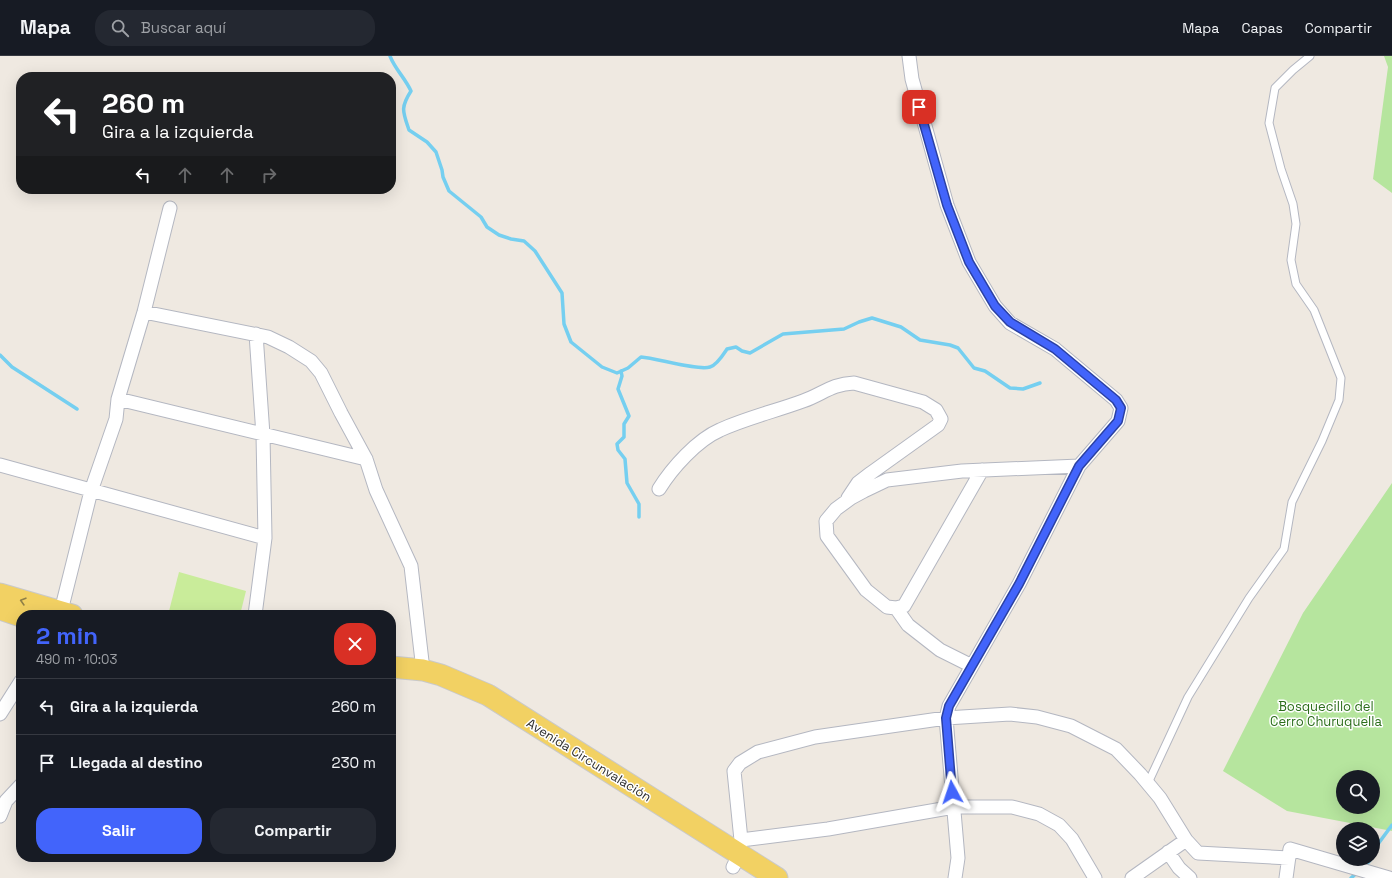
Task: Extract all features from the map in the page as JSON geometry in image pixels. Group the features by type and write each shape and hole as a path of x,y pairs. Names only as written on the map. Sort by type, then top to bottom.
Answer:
{"main road":[{"path":"0,594 51,610"},
{"path":"0,609 16,614"},
{"name":"Avenida Circunvalación","path":"396,667 422,670 463,684 488,695 777,878"},
{"name":"Avenida Circunvalación","path":"396,681 419,683 437,688 481,706 738,854 751,878"}],"street":[{"path":"909,56 912,79 947,205 969,262 995,306 1010,322 1055,349 1116,400 1121,408 1118,421 1079,466 1019,584 949,706 946,718 958,858 955,878"},
{"path":"65,610 91,491 116,419 118,400 144,312 170,208"},
{"path":"144,312 268,337 289,347 311,361 321,373 340,413 366,459 376,490 411,566 422,670"},
{"path":"256,334 263,435 265,538 256,610"},
{"path":"659,489 680,461 700,443 718,430 806,400 822,391 842,384 854,383 923,402 936,410 941,419 938,425 858,483 843,504"},
{"path":"118,400 366,459"},
{"path":"0,465 265,538"},
{"path":"982,470 904,606 896,608 887,607 866,590 827,536 826,521 836,510 864,491 887,480 962,471 982,470 1079,466"},
{"path":"896,608 908,625 940,650 972,666"},
{"path":"0,714 16,689"},
{"path":"1095,878 1072,839 1058,825 1039,814 1012,807 954,807 828,829 738,854 734,771 740,763 758,752 816,737 946,718 1010,714 1037,717 1071,726 1116,748 1160,798 1186,840 1198,853 1289,858"},
{"path":"0,816 6,801 16,790"},
{"path":"1132,878 1186,840"},
{"path":"1286,878 1290,849 1389,878"},
{"path":"1168,852 1179,868 1190,878"}],"lane":[{"path":"1148,783 1188,697 1250,598 1284,549 1292,502 1322,441 1339,400 1341,378 1314,310 1296,284 1291,260 1296,224 1293,204 1281,169 1269,123 1275,88 1310,56"}],"green space":[{"path":"1384,56 1392,56 1392,193 1373,179 1388,67"},
{"name":"Bosquecillo del Cerro Churuquella","path":"1392,483 1392,831 1380,829 1380,822 1345,822 1287,811 1223,771 1303,613"},
{"path":"179,572 246,591 241,610 169,610"}],"waterway":[{"path":"390,56 411,91 404,106 405,119 409,130 427,142 436,152 443,177 449,191 481,217 487,227 499,235 524,241 535,251 562,293 564,324 571,342 602,367 617,373 628,368 641,357 687,366 704,368 710,367 722,357 727,349 736,347 742,351 750,353 783,334 844,329 872,318 901,327 920,340 950,345 958,348 974,368 985,371 1010,388 1023,389 1040,383"},
{"path":"0,355 12,367 77,409"},
{"path":"621,371 622,376 618,389 629,416 624,424 624,437 617,444 618,450 625,459 627,483 639,504 639,517"},
{"path":"1380,841 1392,825"},
{"path":"1351,878 1358,872"}],"route":[{"path":"919,107 947,205 969,262 995,306 1010,322 1055,349 1116,400 1121,408 1118,421 1079,466 1019,584 949,706 946,718 952,792"}]}
